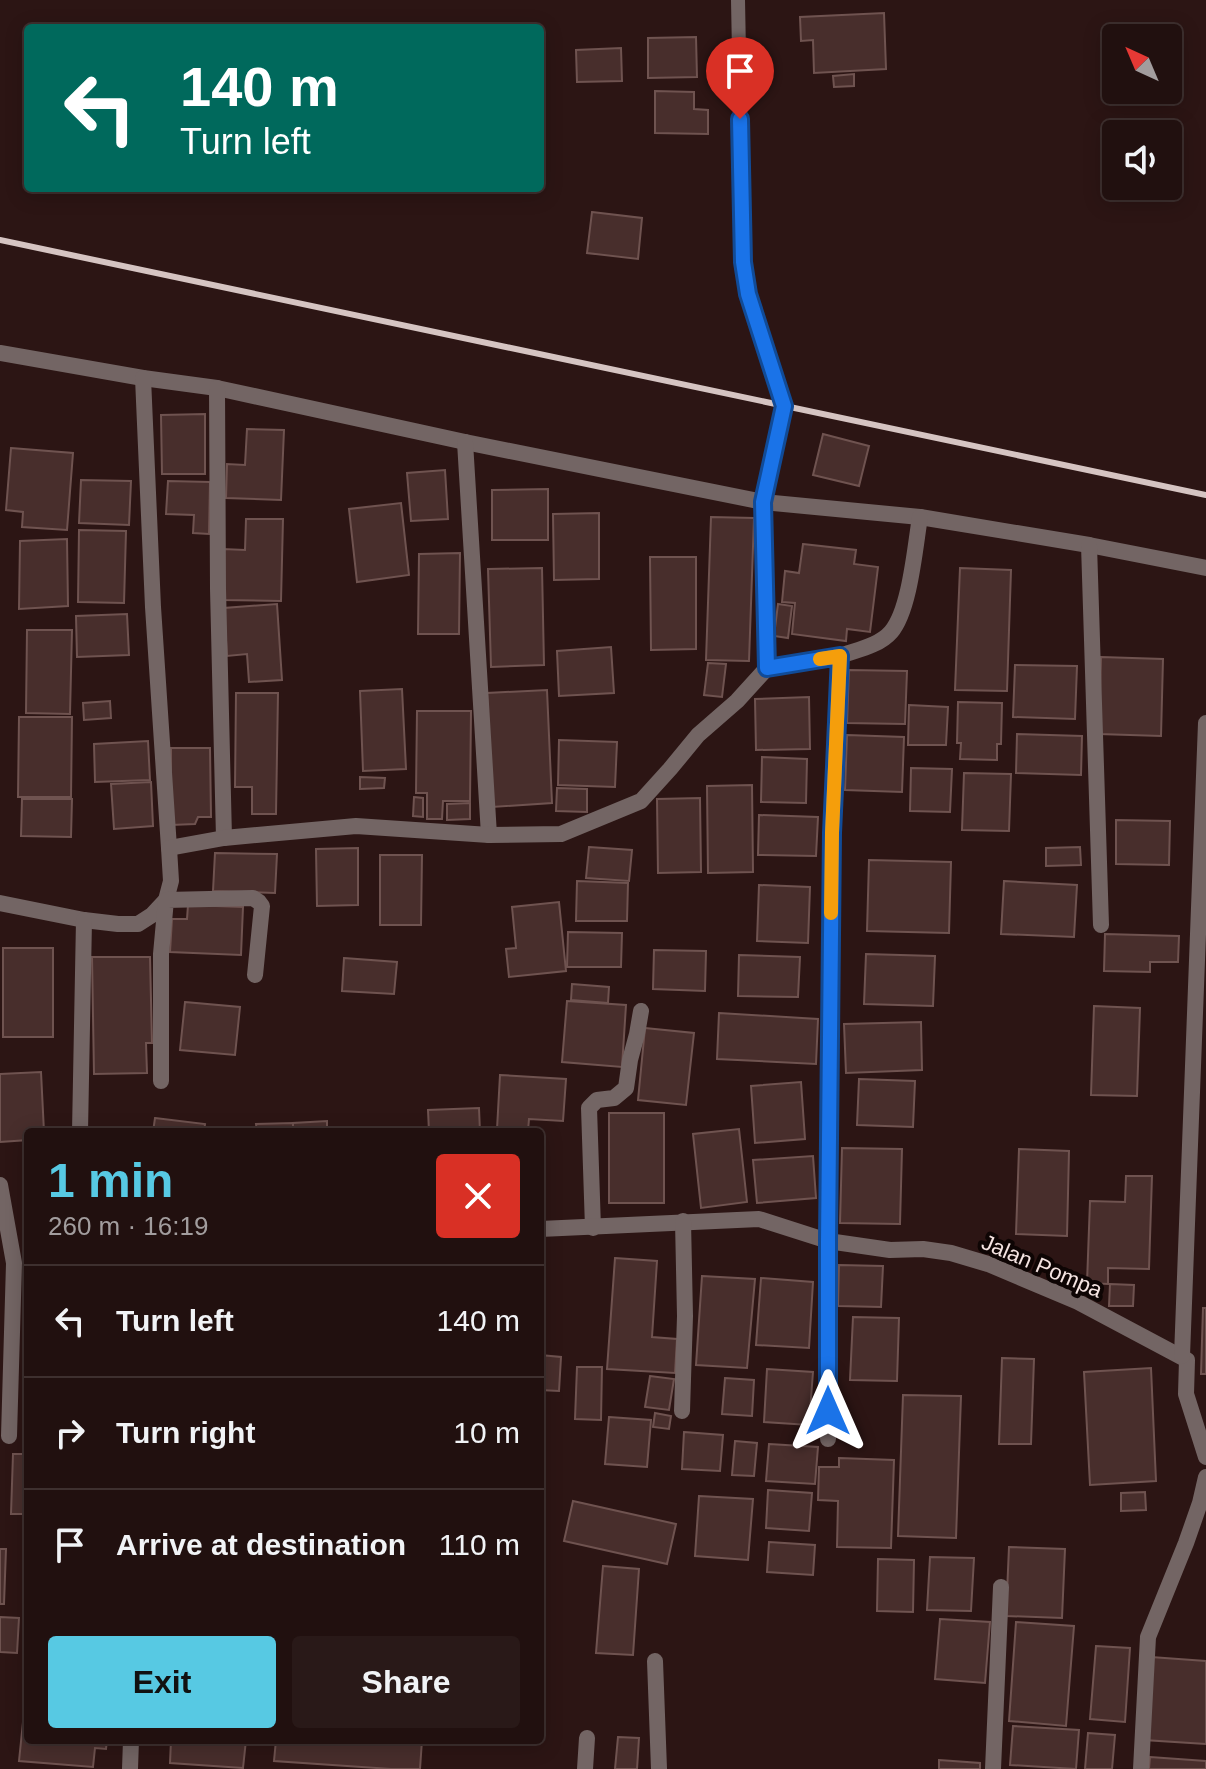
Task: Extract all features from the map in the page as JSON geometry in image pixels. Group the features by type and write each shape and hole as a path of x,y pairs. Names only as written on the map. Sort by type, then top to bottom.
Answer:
{"street":[{"path":"0,353 217,388 763,502 920,517 1206,568"},
{"path":"143,378 153,607 171,881 161,954 161,1081"},
{"path":"217,388 224,838"},
{"path":"465,442 489,835"},
{"path":"763,502 767,668"},
{"path":"169,848 224,838 356,826 489,835 561,834 641,801 698,735 737,701 767,668 840,656 875,643 891,633 907,594 920,517"},
{"path":"1089,545 1101,925"},
{"path":"828,1439 832,833 840,656"},
{"path":"1206,723 1182,1356 1187,1360 1186,1394 1206,1453"},
{"path":"0,903 84,920 138,924 166,900 253,898 262,906 255,975"},
{"path":"80,1128 84,920"},
{"path":"593,1228 589,1108 597,1100 614,1098 626,1088 641,1011"},
{"path":"0,1185 14,1263 5,1436"},
{"name":"Jalan Pompa","path":"544,1229 759,1219 828,1241 890,1250 923,1249 951,1253 988,1264 1078,1302 1182,1356"},
{"path":"682,1411 685,1316 683,1221"},
{"path":"1141,1769 1148,1637 1186,1543 1206,1477"},
{"path":"993,1769 1001,1587"},
{"path":"655,1661 659,1769"},
{"path":"585,1769 587,1738"},
{"path":"130,1769 131,1744"}],"lane":[{"path":"738,0 743,262 748,294 784,406 763,502"}],"building":[{"path":"884,13 886,69 814,73 813,40 801,41 800,17"},
{"path":"696,37 697,77 648,78 648,38"},
{"path":"621,48 622,81 577,82 576,50"},
{"path":"854,74 854,86 834,87 833,76"},
{"path":"655,91 694,92 694,109 708,110 708,134 655,133"},
{"path":"592,212 642,218 638,259 587,253"},
{"path":"205,414 205,474 162,474 161,415"},
{"path":"247,429 284,430 281,500 226,498 227,464 245,465"},
{"path":"823,434 869,446 859,486 813,475"},
{"path":"11,448 73,453 67,530 22,527 23,512 6,510"},
{"path":"445,470 448,519 411,521 407,473"},
{"path":"81,480 131,481 129,525 79,523"},
{"path":"168,481 210,482 209,534 193,533 194,515 166,514"},
{"path":"548,489 548,540 492,540 492,490"},
{"path":"401,503 409,575 357,582 349,509"},
{"path":"599,513 599,579 554,580 553,514"},
{"path":"711,517 754,518 749,661 706,660"},
{"path":"246,519 283,519 281,601 222,600 223,549 245,550"},
{"path":"79,530 126,531 124,603 78,602"},
{"path":"67,539 68,606 19,609 20,541"},
{"path":"803,544 856,550 854,564 878,567 870,632 847,629 846,641 792,634 795,603 782,602 785,571 799,573"},
{"path":"460,553 459,634 418,634 419,554"},
{"path":"650,557 696,557 696,649 651,650"},
{"path":"542,568 544,665 491,667 488,569"},
{"path":"960,568 1011,570 1007,691 955,690"},
{"path":"277,604 282,680 249,682 247,654 227,656 224,608"},
{"path":"778,604 792,606 788,638 774,636"},
{"path":"127,614 129,655 77,657 76,616"},
{"path":"27,630 72,630 70,714 26,713"},
{"path":"611,647 614,693 559,696 557,651"},
{"path":"1101,657 1163,659 1161,736 1099,734"},
{"path":"708,663 726,664 722,697 704,695"},
{"path":"1015,665 1077,666 1075,719 1013,717"},
{"path":"849,670 907,671 905,724 847,723"},
{"path":"402,689 406,769 363,771 360,691"},
{"path":"547,690 552,803 492,807 487,693"},
{"path":"236,693 278,693 276,814 252,814 252,787 235,787"},
{"path":"809,697 810,749 756,750 755,699"},
{"path":"110,701 111,718 84,720 83,703"},
{"path":"958,702 1002,703 1001,744 997,744 997,760 960,759 961,743 957,743"},
{"path":"909,705 948,707 946,745 908,745"},
{"path":"417,711 471,711 470,801 443,801 442,819 427,819 427,793 416,793"},
{"path":"19,717 72,717 71,797 18,797"},
{"path":"1017,734 1082,736 1081,775 1016,773"},
{"path":"847,735 904,737 902,792 845,790"},
{"path":"559,740 617,742 615,787 558,785"},
{"path":"148,741 150,780 95,782 94,744"},
{"path":"171,748 210,748 211,817 198,817 195,824 171,825"},
{"path":"762,757 807,759 806,803 761,802"},
{"path":"911,768 952,769 950,812 910,811"},
{"path":"964,773 1011,774 1009,831 962,830"},
{"path":"360,777 385,778 384,788 360,789"},
{"path":"151,782 153,826 114,829 111,784"},
{"path":"752,785 753,872 708,873 707,786"},
{"path":"557,788 587,789 587,812 556,811"},
{"path":"414,797 423,798 423,817 413,816"},
{"path":"700,798 701,872 658,873 657,799"},
{"path":"22,799 72,799 71,837 21,836"},
{"path":"470,803 470,819 447,820 447,804"},
{"path":"759,815 818,817 816,856 758,855"},
{"path":"1116,820 1170,821 1169,865 1116,864"},
{"path":"589,847 632,850 629,881 586,878"},
{"path":"1080,847 1081,865 1046,866 1046,848"},
{"path":"358,848 358,905 317,906 316,849"},
{"path":"215,853 277,854 275,893 213,891"},
{"path":"380,855 422,855 421,925 380,925"},
{"path":"869,860 951,862 949,933 867,931"},
{"path":"577,881 628,883 627,921 576,921"},
{"path":"1004,881 1077,885 1074,937 1001,934"},
{"path":"759,885 810,887 808,943 757,941"},
{"path":"559,902 566,971 509,977 506,949 516,948 512,907"},
{"path":"188,905 243,907 241,955 170,952 172,919 187,919"},
{"path":"568,932 622,933 621,967 567,967"},
{"path":"1105,934 1179,936 1178,962 1150,962 1150,972 1104,971"},
{"path":"3,948 53,948 53,1037 3,1037"},
{"path":"654,950 706,951 705,991 653,989"},
{"path":"866,954 935,956 933,1006 864,1004"},
{"path":"739,955 800,957 798,997 738,996"},
{"path":"92,957 150,957 152,1043 146,1043 147,1073 94,1074"},
{"path":"344,958 397,962 394,994 342,991"},
{"path":"572,984 609,987 608,1003 571,1000"},
{"path":"567,1001 626,1005 622,1067 562,1062"},
{"path":"185,1002 240,1007 235,1055 180,1050"},
{"path":"1094,1006 1140,1008 1137,1096 1091,1095"},
{"path":"719,1013 818,1019 816,1064 717,1059"},
{"path":"921,1022 922,1070 846,1073 844,1024"},
{"path":"645,1028 694,1033 686,1105 638,1100"},
{"path":"41,1072 44,1128 24,1128 24,1140 0,1142 0,1074"},
{"path":"500,1075 566,1079 563,1121 529,1119 528,1128 497,1128"},
{"path":"859,1079 915,1081 913,1127 857,1125"},
{"path":"801,1082 805,1139 755,1143 751,1086"},
{"path":"479,1108 480,1128 429,1128 428,1110"},
{"path":"609,1113 664,1113 664,1203 609,1203"},
{"path":"155,1118 205,1124 204,1128 154,1128"},
{"path":"327,1121 327,1128 293,1128 293,1123"},
{"path":"293,1123 293,1128 256,1128 256,1124"},
{"path":"739,1129 747,1202 701,1208 693,1134"},
{"path":"842,1148 902,1149 900,1224 840,1223"},
{"path":"1019,1149 1069,1151 1067,1236 1016,1234"},
{"path":"813,1156 816,1198 757,1203 753,1160"},
{"path":"1126,1176 1152,1176 1149,1269 1108,1268 1108,1284 1087,1283 1090,1201 1125,1202"},
{"path":"615,1258 657,1261 652,1337 677,1339 675,1373 607,1369"},
{"path":"839,1265 883,1266 881,1307 838,1306"},
{"path":"702,1276 755,1279 747,1368 696,1365"},
{"path":"761,1278 813,1282 809,1348 756,1345"},
{"path":"1110,1284 1134,1285 1133,1306 1109,1306"},
{"path":"1203,1308 1206,1308 1206,1374 1201,1374"},
{"path":"853,1317 899,1318 897,1381 850,1380"},
{"path":"544,1355 561,1357 559,1391 544,1390"},
{"path":"1002,1358 1034,1359 1031,1444 999,1444"},
{"path":"577,1367 602,1367 601,1420 575,1419"},
{"path":"1151,1368 1156,1481 1090,1485 1084,1372"},
{"path":"767,1369 813,1372 809,1425 764,1422"},
{"path":"650,1376 674,1379 669,1410 645,1407"},
{"path":"725,1378 754,1380 752,1416 722,1414"},
{"path":"903,1395 961,1396 956,1538 898,1536"},
{"path":"655,1413 671,1416 669,1429 653,1427"},
{"path":"609,1417 651,1420 647,1467 605,1464"},
{"path":"684,1432 723,1435 720,1471 682,1469"},
{"path":"735,1441 757,1443 754,1476 732,1475"},
{"path":"769,1444 818,1447 815,1484 766,1481"},
{"path":"13,1454 24,1454 24,1514 11,1514"},
{"path":"839,1458 894,1460 891,1548 837,1547 838,1501 818,1500 819,1467 839,1467"},
{"path":"768,1490 812,1493 809,1531 766,1528"},
{"path":"1145,1492 1146,1510 1121,1511 1121,1493"},
{"path":"699,1496 753,1499 748,1560 695,1556"},
{"path":"573,1501 676,1524 667,1564 564,1541"},
{"path":"769,1542 815,1545 813,1575 767,1572"},
{"path":"1009,1547 1065,1549 1062,1618 1006,1616"},
{"path":"0,1549 6,1549 4,1604 0,1604"},
{"path":"930,1557 974,1558 971,1611 927,1610"},
{"path":"878,1559 914,1560 913,1612 877,1611"},
{"path":"603,1566 639,1569 633,1655 596,1653"},
{"path":"0,1617 19,1618 17,1653 0,1652"},
{"path":"940,1619 990,1622 985,1683 935,1679"},
{"path":"1016,1622 1074,1626 1066,1726 1009,1721"},
{"path":"1096,1646 1130,1648 1125,1722 1090,1719"},
{"path":"1151,1657 1206,1661 1206,1744 1144,1740"},
{"path":"23,1722 24,1744 107,1744 106,1749 95,1748 93,1767 19,1761"},
{"path":"1013,1726 1079,1730 1076,1769 1010,1765"},
{"path":"1088,1733 1115,1735 1112,1769 1085,1769"},
{"path":"618,1737 639,1738 637,1769 615,1769"},
{"path":"171,1744 246,1744 243,1768 170,1763"},
{"path":"276,1744 422,1744 420,1769 274,1761"},
{"path":"1150,1757 1206,1761 1206,1769 1149,1769"},
{"path":"939,1760 980,1763 980,1769 939,1769"}],"railway":[{"path":"0,240 1206,495"}],"slow traffic":[{"path":"820,659 840,656 831,913"}],"route":[{"path":"740,119 743,262 748,294 784,406 763,502 767,668 840,656 832,833 828,1411"}]}
